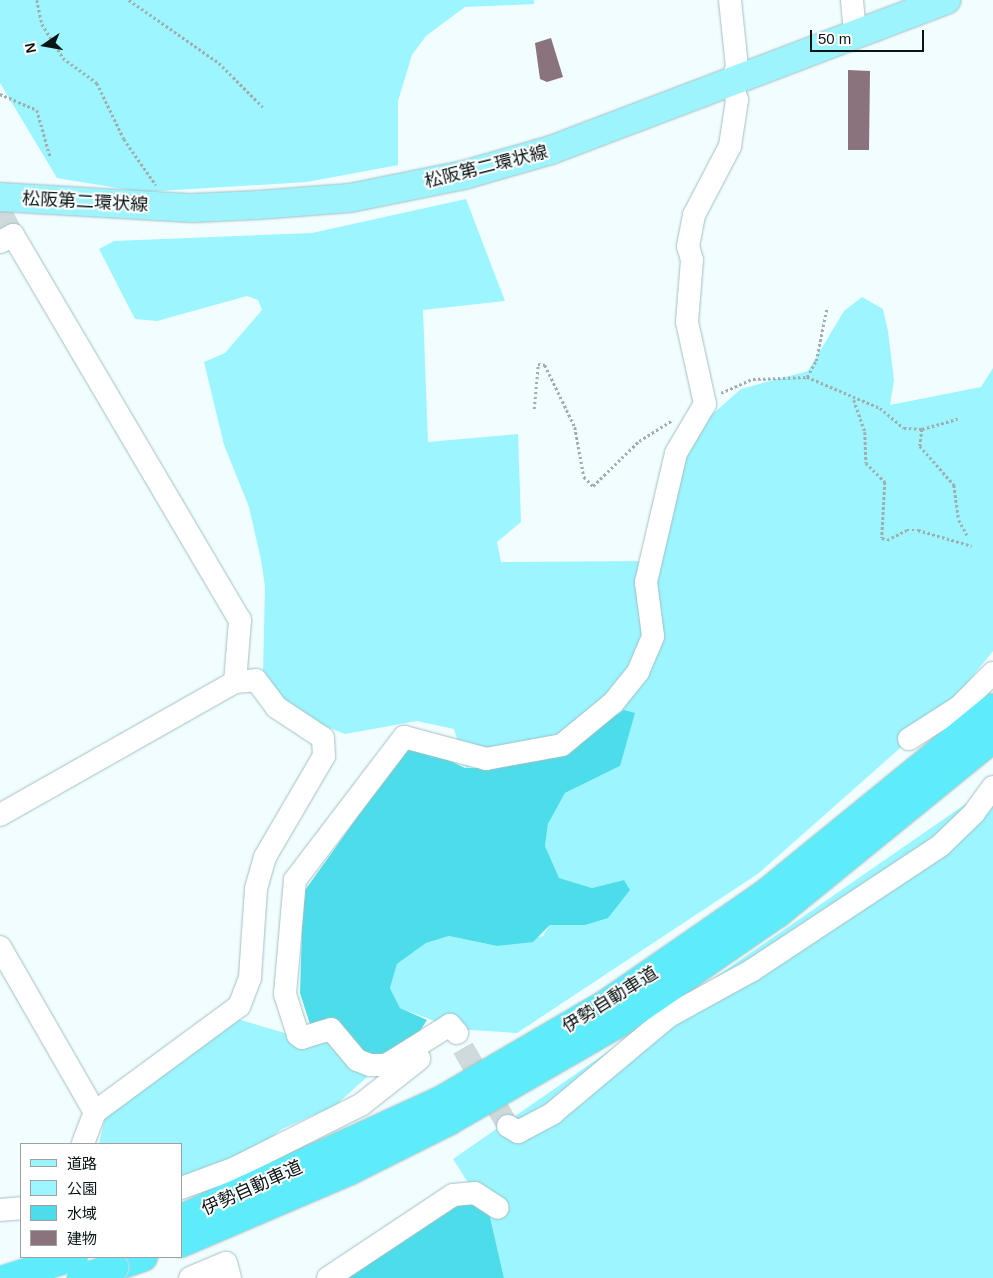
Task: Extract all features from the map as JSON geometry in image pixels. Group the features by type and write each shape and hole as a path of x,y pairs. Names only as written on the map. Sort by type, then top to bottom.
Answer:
{"highway":[{"name":"伊勢自動車道","path":"182,1219 440,1101 606,1004 765,894 993,708"},
{"name":"伊勢自動車道","path":"182,1243 350,1170 441,1125 617,1024 778,913 993,738"},
{"path":"7,1278 71,1258"},
{"path":"81,1278 141,1258"}],"main road":[{"name":"松阪第二環状線","path":"0,197 193,208 350,198 464,175 551,150 946,0"}],"street":[{"path":"182,1188 234,1170 362,1104 460,1040 450,1025 386,1065 370,1065 357,1060 331,1029 302,1038 298,1035 285,994 295,880 404,737 465,756 504,759 562,745 613,703 638,672 653,636 646,582 676,453 705,404 687,322 692,260 688,246 694,215 730,146 737,100 731,82 737,67 730,0"},
{"path":"852,0 855,34"},
{"path":"0,242 12,235 240,620 235,682"},
{"path":"909,740 958,707 993,673"},
{"path":"0,815 235,682 256,680 276,707 323,738 324,756 265,857 256,889 250,978 238,1006 95,1112 83,1143"},
{"path":"508,1126 518,1132 553,1113 669,1016 751,971 940,846 974,813 993,787"},
{"path":"0,947 95,1112"},
{"path":"328,1278 453,1195 475,1193 498,1208"},
{"path":"0,1210 20,1208"},
{"path":"66,1258 86,1278"},
{"path":"190,1278 226,1263 230,1278"}],"path":[{"path":"37,0 42,24 63,58 98,83 124,139 159,189"},
{"path":"129,0 220,64 263,107"},
{"path":"0,94 37,110 50,156"},
{"path":"807,377 816,360 827,307"},
{"path":"534,410 538,364 545,365 575,426 584,477 593,486 639,441 676,418"},
{"path":"705,404 753,379 807,377 854,400 880,408 904,428 922,429 958,419"},
{"path":"854,400 865,432 866,463 885,482 882,538 887,540 907,530 918,530 972,546"},
{"path":"922,429 920,446 954,485 959,520 967,536"}],"green space":[{"path":"0,0 534,0 534,4 465,7 426,36 412,55 398,101 398,165 307,182 142,192 57,178 0,83"},
{"path":"466,199 505,301 423,310 428,442 518,434 521,522 497,542 501,562 646,561 690,434 741,389 808,371 844,311 862,297 883,309 888,331 894,380 890,405 981,387 993,368 993,651 951,703 759,873 517,1033 456,1029 400,1008 390,988 397,964 426,943 449,936 497,946 543,936 550,925 585,925 624,880 592,888 558,878 545,846 548,824 565,793 620,766 578,740 466,768 454,729 417,721 345,734 310,720 272,694 263,674 265,586 261,560 249,507 224,445 204,362 225,353 262,310 258,300 247,296 157,321 135,319 99,249 114,241 312,233"},
{"path":"993,785 993,1278 504,1278 490,1217 453,1159"},
{"path":"234,1018 288,1034 322,1030 379,1066 336,1105 282,1129 226,1172 182,1189 182,1143 99,1143 107,1108"}],"water":[{"path":"624,710 635,713 620,766 565,793 548,824 545,846 559,878 592,888 624,880 630,890 608,918 585,925 550,925 533,942 497,946 449,936 426,943 397,964 390,988 400,1008 427,1020 414,1040 381,1054 366,1054 310,1024 300,993 303,893 411,742 465,768 476,768 578,740"},
{"path":"477,1193 490,1217 504,1278 347,1278"}],"building":[{"path":"551,38 563,77 547,82 540,79 535,43"},
{"path":"848,70 870,71 869,150 848,150"}],"tunnel":[{"path":"0,210 13,235"},
{"path":"463,1048 508,1126"}]}
